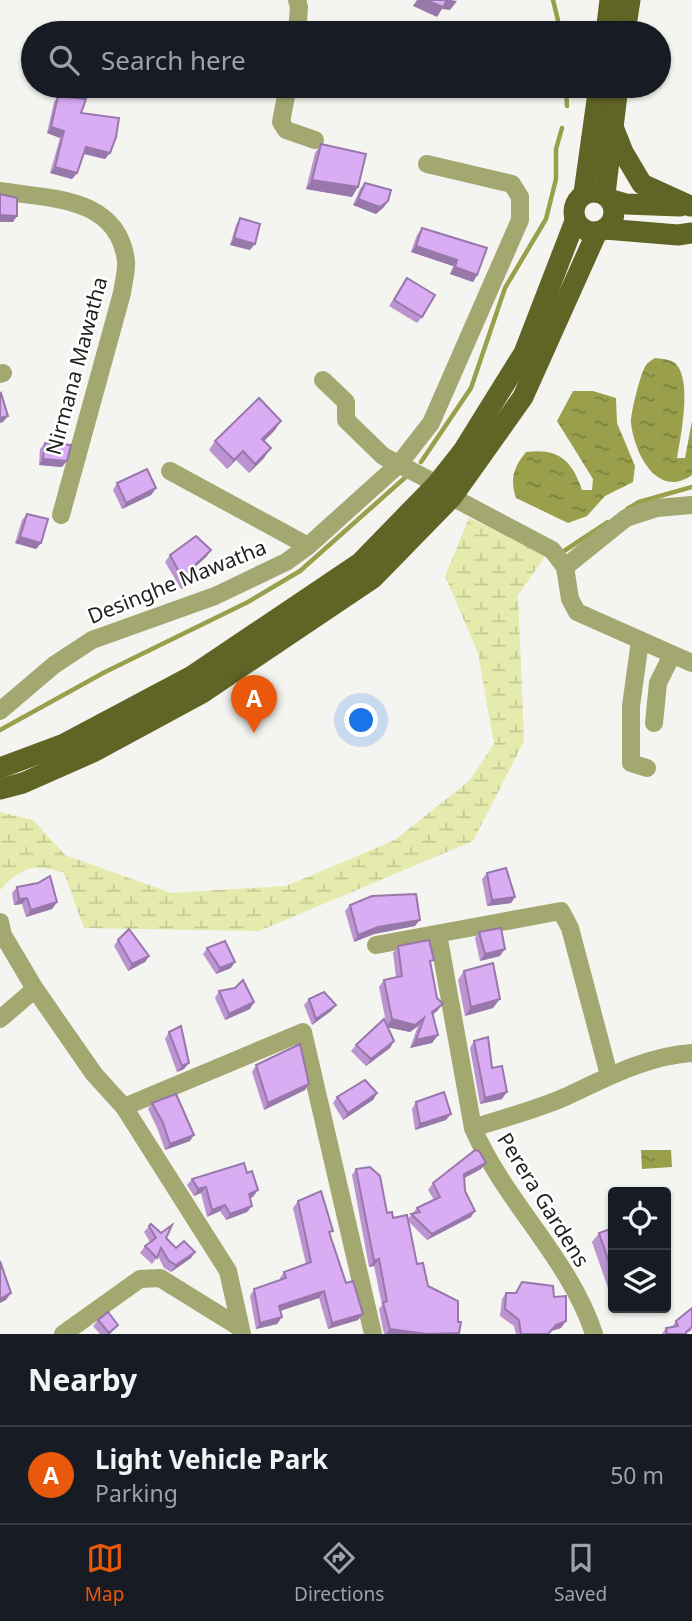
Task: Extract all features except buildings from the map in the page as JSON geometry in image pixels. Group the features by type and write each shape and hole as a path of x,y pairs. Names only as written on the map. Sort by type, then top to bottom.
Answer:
{"main road":[{"path":"607,21 610,0"},
{"path":"626,21 629,0"},
{"path":"0,789 23,783 93,752 202,693 373,578 523,397 601,230 610,224 614,211 599,195 599,98"},
{"path":"599,195 617,98"},
{"path":"613,127 623,152 642,184 691,206"},
{"path":"691,206 626,204 599,195 576,202 573,214 575,221 584,230 678,235 692,233"},
{"path":"0,768 64,744 192,676 360,563 444,490 463,451 524,353 575,221"}],"street":[{"path":"297,0 298,21"},
{"path":"286,98 281,122 286,130 315,140"},
{"name":"Desinghe Mawatha","path":"0,711 54,665 92,640 215,596 286,562 308,546 399,464 431,423 520,220 520,197 512,184 427,164"},
{"name":"Nirmana Mawatha","path":"0,191 76,203 100,213 117,234 126,262 122,293 61,515"},
{"path":"323,380 346,402 346,419 383,456 552,550 565,566 570,599 577,612 692,663"},
{"path":"170,471 308,546"},
{"path":"565,566 626,518 657,508 692,505"},
{"path":"640,641 631,706 631,763 647,768"},
{"path":"654,723 658,683 672,655"},
{"path":"376,946 561,911 570,928 609,1075"},
{"path":"0,922 3,935 35,989 94,1074 124,1107 228,1271 240,1330"},
{"name":"Perera Gardens","path":"438,934 473,1128 485,1156 561,1268 594,1334"},
{"path":"0,1019 35,989"},
{"path":"124,1107 303,1032 373,1334"},
{"name":"Perera Gardens","path":"473,1128 563,1098 609,1075 669,1055 692,1053"},
{"path":"63,1334 140,1279 160,1278 240,1330"}],"green space":[{"path":"469,518 546,555 518,595 524,741 473,841 259,931 84,928 64,873 44,868 22,872 0,890 0,812 33,820 65,855 171,893 286,886 395,840 470,780 494,744 478,653 445,576"}],"water":[{"path":"655,358 669,360 676,364 681,372 684,409 677,458 685,458 692,421 692,475 679,481 668,482 650,469 642,459 633,435 631,418 639,384 646,365"},
{"path":"573,391 593,391 616,398 617,423 635,466 633,482 605,496 587,516 568,523 516,498 513,479 518,463 526,452 547,452 562,458 568,464 582,490 592,490 593,479 557,421"},
{"path":"641,1150 671,1150 672,1167 642,1169"}],"waterway":[{"path":"553,0 558,21"},
{"path":"567,98 567,106"},
{"path":"421,462 471,388 505,288 546,219 556,179 556,149 562,128"},
{"path":"0,730 105,672 248,602 300,571 408,475"},
{"path":"627,509 639,502 692,487"},
{"path":"564,551 608,522"}],"place":[{"name":"Light Vehicle Park","path":"254,733"}]}
